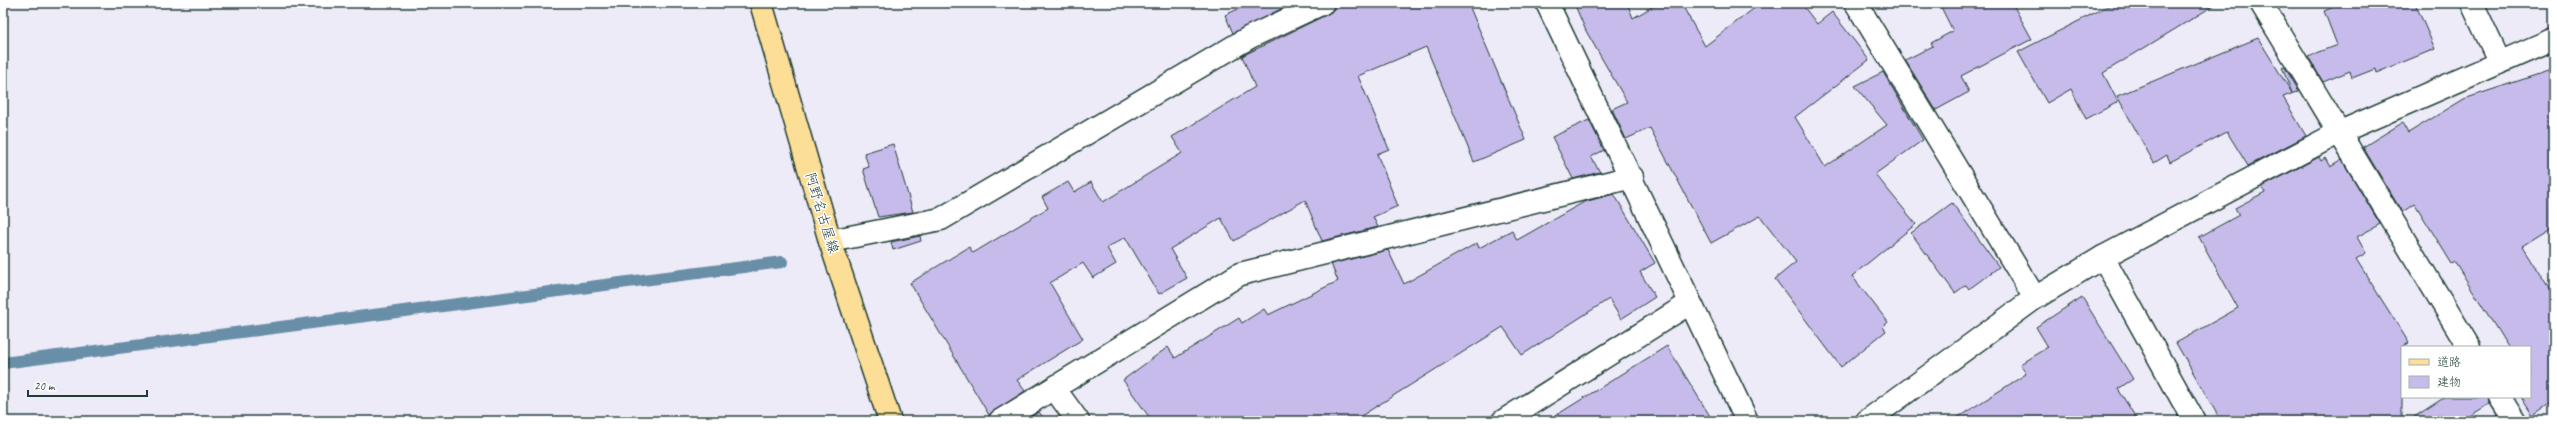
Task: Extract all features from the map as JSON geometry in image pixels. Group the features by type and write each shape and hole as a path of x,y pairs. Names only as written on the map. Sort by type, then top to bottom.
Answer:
{"main road":[{"name":"阿野名古屋線","path":"761,3 830,241 890,421"}],"street":[{"path":"830,241 941,219 1250,37 1323,3"},
{"path":"1547,3 1747,421"},
{"path":"1856,3 2035,298"},
{"path":"2261,3 2338,133 2468,346"},
{"path":"2472,3 2500,63"},
{"path":"1867,421 2035,298 2103,257 2338,133 2554,39"},
{"path":"1000,421 1240,274 1632,178"},
{"path":"2103,257 2194,421"},
{"path":"1503,421 1690,303"},
{"path":"1054,388 1078,421"},
{"path":"2501,398 2515,421"}],"building":[{"path":"1251,3 1293,3 1233,33 1225,15"},
{"path":"1335,3 1468,3 1526,140 1474,162 1426,47 1358,76 1389,149 1377,154 1398,206 1373,217 1378,227 1322,241 1305,200 1234,241 1221,218 1170,249 1187,278 1159,294 1125,237 1107,248 1116,264 1093,278 1083,263 1050,283 1083,339 1017,380 1025,391 989,415 910,283 969,247 973,253 1048,208 1042,197 1068,182 1074,192 1091,182 1103,202 1182,153 1172,137 1255,87 1242,56 1328,14 1333,10"},
{"path":"1574,3 1627,3 1633,18 1659,3 1681,3 1705,46 1761,3 1801,3 1817,24 1832,12 1869,60 1795,117 1825,167 1887,125 1855,86 1883,72 1923,140 1875,174 1916,224 1852,276 1888,322 1883,327 1886,331 1841,367 1775,279 1796,262 1760,216 1711,243 1650,128 1626,139 1612,109 1627,102 1586,31"},
{"path":"1939,3 2012,3 2032,39 1961,76 1969,92 1936,110 1905,60 1933,46 1931,43 1953,31"},
{"path":"2114,3 2218,3 2103,73 2118,102 2086,119 2071,89 2047,103 2018,52"},
{"path":"2343,3 2415,3 2435,49 2376,73 2375,69 2352,78 2350,71 2323,82 2308,56 2337,45 2324,11"},
{"path":"2258,38 2292,93 2282,67 2284,66 2299,91 2283,97 2306,136 2248,166 2227,132 2170,162 2167,155 2154,163 2117,96"},
{"path":"2554,69 2554,226 2522,246 2554,297 2554,402 2533,416 2522,398 2531,398 2531,346 2507,346 2455,262 2452,264 2415,204 2402,212 2363,147 2402,123 2408,133 2464,99"},
{"path":"1589,120 1604,150 1591,157 1600,172 1573,179 1552,137"},
{"path":"893,144 913,212 878,217 863,169 869,167 864,153"},
{"path":"2319,157 2321,161 2325,158 2330,167 2342,160 2380,224 2357,237 2366,253 2356,259 2409,343 2401,346 2402,421 2221,421 2176,343 2238,308 2199,237 2239,215 2235,208 2265,192 2262,187"},
{"path":"1614,194 1655,263 1640,272 1655,297 1621,319 1609,299 1522,355 1503,327 1353,421 1152,421 1123,380 1168,347 1175,358 1239,318 1242,323 1264,309 1268,315 1338,281 1331,264 1388,250 1404,284 1477,243 1479,248 1512,230 1517,240 1584,202"},
{"path":"1952,203 1999,267 1969,289 1966,285 1955,293 1911,233"},
{"path":"920,236 921,241 893,250 891,242"},
{"path":"2082,297 2133,379 2118,389 2138,421 1952,421 2026,374 2020,364 2048,347 2036,327"},
{"path":"1667,346 1713,421 1547,421"},
{"path":"2443,398 2488,398 2489,404 2462,421 2408,421"},
{"path":"1039,412 1046,421 1024,421"}],"waterway":[{"path":"3,363 782,262"}]}
